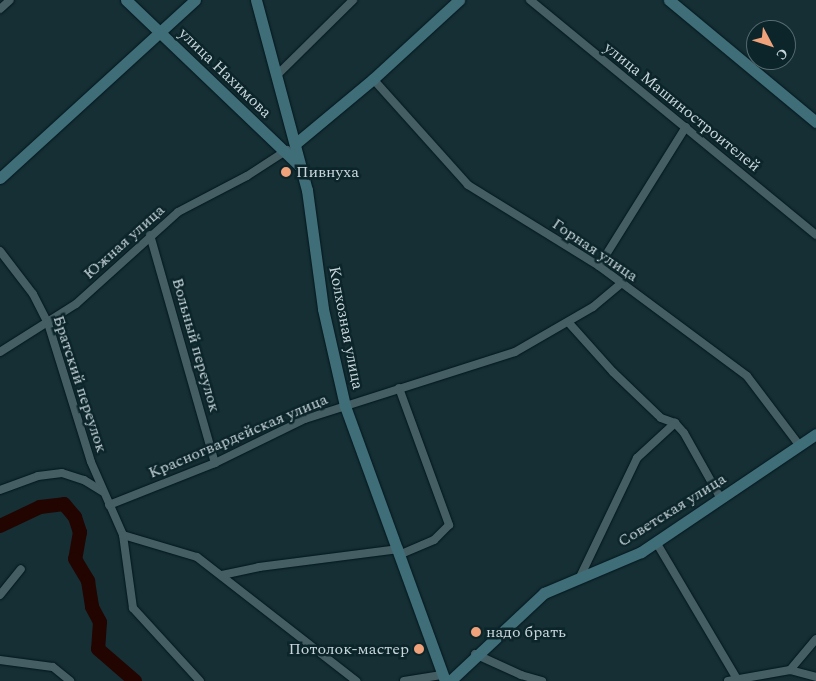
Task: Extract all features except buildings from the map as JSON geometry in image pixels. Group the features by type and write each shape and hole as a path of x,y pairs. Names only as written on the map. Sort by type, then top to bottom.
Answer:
{"street":[{"path":"0,9 10,0"},
{"name":"улица Нахимова","path":"126,0 302,169"},
{"path":"0,178 195,0"},
{"name":"Колхозная улица","path":"256,0 302,169 326,328 345,406 446,679"},
{"path":"277,75 353,0"},
{"path":"295,144 373,79 459,0"},
{"name":"улица Машиностроителей","path":"530,0 816,235"},
{"path":"669,0 816,122"},
{"name":"Горная улица","path":"373,79 468,185 599,266 747,376 800,446"},
{"path":"599,266 686,127"},
{"name":"Южная улица","path":"0,352 76,304 178,212 285,152 295,144"},
{"name":"Вольный переулок","path":"150,236 215,463"},
{"name":"Братский переулок","path":"0,251 32,294 48,323 103,492 123,535 133,608 200,681"},
{"name":"Красногвардейская улица","path":"109,505 215,463 305,419 515,352 570,322 622,283"},
{"path":"570,322 612,372 654,412 675,423 721,499"},
{"path":"222,575 268,565 400,552 434,540 449,525 399,388"},
{"path":"580,577 637,458 675,423"},
{"name":"Советская улица","path":"446,679 544,593 641,552 816,434"},
{"path":"0,490 38,476 62,473 84,480 103,492"},
{"path":"123,535 182,552 222,575 356,681"},
{"path":"656,542 737,679"},
{"path":"0,595 20,569"},
{"path":"790,670 816,639"},
{"path":"475,654 521,676 542,681"},
{"path":"0,660 53,667 70,681"},
{"path":"728,681 790,670 816,678"},
{"path":"404,681 446,679"}],"waterway":[{"path":"0,526 40,507 64,504 75,517 80,532 75,559 88,581 92,607 100,622 98,649 135,681"}],"place":[{"name":"Пивнуха","path":"286,172"},
{"name":"надо брать","path":"476,632"},
{"name":"Потолок-мастер","path":"419,649"}]}
